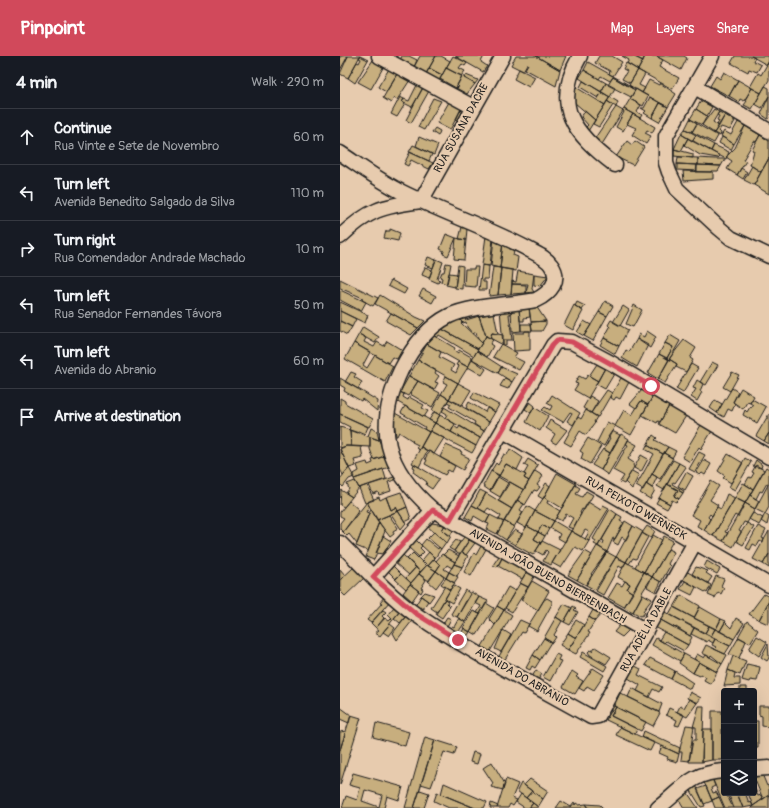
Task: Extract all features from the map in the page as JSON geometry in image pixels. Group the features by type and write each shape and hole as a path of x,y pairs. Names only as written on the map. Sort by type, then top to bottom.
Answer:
{"street":[{"path":"379,56 473,107"},
{"name":"RUA SUSANA DACRE","path":"421,201 503,56"},
{"path":"580,56 570,76 566,93 570,117 581,136 595,150 615,164"},
{"path":"712,56 666,136 666,163 676,189 711,222 731,238 769,256"},
{"path":"694,87 769,131"},
{"path":"340,153 385,183 421,201"},
{"path":"340,238 358,221 374,212 390,205 421,201"},
{"name":"AVENIDA JOÃO BUENO BIERRENBACH","path":"421,201 495,233 540,256 550,263 555,271 555,280 552,289 536,300 468,310 450,316 435,325 417,342 406,360 394,385 387,408 386,432 390,452 401,475 414,494 433,510 646,631"},
{"path":"450,520 552,345 557,340 572,342 614,364 769,457"},
{"name":"RUA PEIXOTO WERNECK","path":"503,431 769,585"},
{"path":"373,577 433,510"},
{"name":"RUA ADÉLIA DABLE","path":"596,717 695,542"},
{"name":"AVENIDA DO ABRANIO","path":"340,543 373,577 415,613 528,682 596,717"},
{"path":"757,769 769,768"},
{"path":"658,808 691,779 710,772 721,771"}],"building":[{"path":"340,56 348,56 340,70"},
{"path":"348,56 360,56 348,78 340,74"},
{"path":"360,56 368,60 355,83 348,78 357,62 359,63 361,59 359,58"},
{"path":"402,56 409,56 417,60 414,67 400,60"},
{"path":"420,56 436,56 426,74 414,67"},
{"path":"436,56 441,56 450,61 442,75 429,68"},
{"path":"453,56 467,63 465,66 462,64 459,68 465,71 461,76 446,68"},
{"path":"455,56 484,56 481,62 487,66 483,72"},
{"path":"516,56 536,56 560,70 556,86 525,69 528,64 523,71 511,65"},
{"path":"536,56 566,56 560,70"},
{"path":"599,56 612,56 622,62 613,76 609,74 610,71 595,63"},
{"path":"622,56 633,56 643,61 638,70 627,63 629,60"},
{"path":"633,56 645,56 643,61"},
{"path":"645,56 656,56 663,60 659,67 679,78 672,89 638,70"},
{"path":"656,56 684,56 687,58 681,70"},
{"path":"735,56 751,56 755,58 753,61 761,65 757,72 749,69 748,72 731,63"},
{"path":"751,56 769,56 769,61 767,65"},
{"path":"373,60 384,66 371,89 358,82"},
{"path":"769,61 769,80 761,93 750,87 758,73 761,75"},
{"path":"588,62 629,85 633,89 613,77 610,81 601,76 599,79 584,70"},
{"path":"626,63 638,70 630,83 622,79 627,71 623,69"},
{"path":"429,68 442,75 439,81 426,74"},
{"path":"446,68 462,76 456,88 440,79"},
{"path":"389,69 397,74 386,92 378,87"},
{"path":"519,69 535,77 529,87 514,79"},
{"path":"584,70 606,83 601,92 579,78"},
{"path":"638,70 645,74 639,85 645,88 642,93 629,85"},
{"path":"724,72 738,80 729,96 710,86 716,76 720,79"},
{"path":"397,74 410,80 397,100 394,98 391,103 383,98"},
{"path":"466,75 478,80 475,84 464,78"},
{"path":"462,76 475,84 467,94 456,88 459,87 457,85"},
{"path":"613,77 635,90 631,97 608,85"},
{"path":"649,80 659,85 660,83 676,94 668,107 642,93"},
{"path":"738,80 752,88 744,101 740,99 739,102 729,96"},
{"path":"583,81 602,92 598,98 580,87"},
{"path":"606,83 615,88 610,97 601,92"},
{"path":"417,85 423,88 412,107 402,102 404,99 409,101"},
{"path":"574,86 605,105 595,120 575,103 573,98"},
{"path":"765,86 769,88 769,96 762,108 755,104"},
{"path":"423,87 429,91 411,123 406,120"},
{"path":"752,88 761,93 752,109 744,105 747,101 745,100"},
{"path":"636,89 648,96 643,106 630,99"},
{"path":"602,92 610,97 605,105 597,100"},
{"path":"769,96 769,117 768,119 761,114"},
{"path":"400,97 404,99 402,102 405,104 397,117 391,114"},
{"path":"610,97 618,102 616,107 607,101"},
{"path":"650,97 660,103 652,118 644,113 646,111 641,108 644,108"},
{"path":"433,98 441,101 424,130 418,127"},
{"path":"630,99 641,105 637,112 642,115 640,118 624,109"},
{"path":"607,101 613,105 599,127 593,124"},
{"path":"701,101 712,107 707,116 696,109"},
{"path":"449,102 461,109 450,130 437,123"},
{"path":"660,103 668,107 659,122 652,118"},
{"path":"616,107 623,111 599,149 593,141"},
{"path":"624,109 633,114 623,131 616,127 624,112 622,111"},
{"path":"696,109 707,116 702,125 690,119"},
{"path":"714,109 719,112 713,122 719,126 714,133 702,125"},
{"path":"460,111 464,114 460,122 456,120"},
{"path":"585,111 595,120 588,131 586,127 588,125 581,117"},
{"path":"719,112 725,115 719,126 717,125 719,121 717,120 719,116 717,115"},
{"path":"633,114 655,127 652,133 647,130 645,133 651,136 646,144 632,135 636,128 627,124"},
{"path":"725,115 735,121 730,130 721,127 719,131 721,133 720,136 714,133"},
{"path":"690,119 697,123 692,132 685,129"},
{"path":"738,122 745,126 734,144 721,136 724,131 731,135"},
{"path":"697,124 718,136 714,143 692,132"},
{"path":"745,126 760,135 756,142 754,141 743,160 746,161 737,175 727,169 732,161 726,157 735,148"},
{"path":"435,128 440,131 438,136 432,132"},
{"path":"685,129 696,135 692,141 681,134"},
{"path":"681,134 688,138 681,151 674,149"},
{"path":"696,135 714,145 711,151 692,141"},
{"path":"760,135 769,141 769,158 761,172 750,165 754,151 752,150"},
{"path":"419,137 438,145 434,155 416,146"},
{"path":"722,137 734,144 731,150 719,143"},
{"path":"688,138 720,156 718,158 700,155 684,145"},
{"path":"627,141 632,145 635,141 644,147 633,165 616,157"},
{"path":"413,145 432,154 429,161 409,152"},
{"path":"714,145 729,152 726,159 711,151"},
{"path":"674,149 693,154 693,158 674,156"},
{"path":"410,152 433,163 429,169 411,160 408,166 404,164"},
{"path":"678,157 698,158 698,165 677,164"},
{"path":"698,158 725,159 721,166 698,165"},
{"path":"769,158 769,194 754,185"},
{"path":"677,164 697,165 697,171 677,170"},
{"path":"697,165 721,166 718,171 696,172"},
{"path":"752,166 761,172 754,185 744,180"},
{"path":"741,168 747,172 743,179 737,175"},
{"path":"683,171 713,172 713,179 684,181"},
{"path":"462,227 467,229 466,240 459,239"},
{"path":"390,229 400,233 398,241 384,238 386,231 390,231"},
{"path":"446,234 456,238 448,256 443,254 444,251 440,249"},
{"path":"486,236 493,239 490,266 482,265"},
{"path":"456,238 466,240 464,260 454,259"},
{"path":"494,238 503,242 500,268 491,266"},
{"path":"503,242 515,248 513,255 518,257 516,271 500,268"},
{"path":"428,257 436,260 433,268 425,265"},
{"path":"436,259 443,262 437,279 440,280 438,283 429,279"},
{"path":"446,263 451,264 447,284 441,282 442,278 440,277 442,272 444,272"},
{"path":"458,265 463,266 462,289 455,288"},
{"path":"482,265 489,266 488,279 483,279 483,282 486,282 486,290 479,290"},
{"path":"425,267 432,270 429,278 422,275"},
{"path":"474,267 478,267 476,287 464,286 465,269 474,269"},
{"path":"493,267 501,268 498,295 489,296"},
{"path":"501,268 513,270 511,294 498,295"},
{"path":"518,271 534,274 532,289 534,292 526,293 528,284 512,284 512,281 516,282"},
{"path":"449,273 457,274 455,287 446,285"},
{"path":"534,274 548,276 540,286 534,285"},
{"path":"340,279 378,298 373,306 362,300 363,298 340,288"},
{"path":"391,280 407,289 404,294 388,286"},
{"path":"512,284 526,285 526,293 511,294"},
{"path":"423,289 436,296 432,303 419,296"},
{"path":"340,290 366,302 361,311 340,300"},
{"path":"380,295 425,321 418,328 375,304"},
{"path":"605,301 613,306 607,316 599,312"},
{"path":"340,302 368,315 365,323 340,311"},
{"path":"577,302 585,306 582,310 575,306"},
{"path":"574,305 583,311 573,330 564,325"},
{"path":"634,305 642,310 633,327 626,324"},
{"path":"536,306 546,321 531,322 529,307"},
{"path":"623,306 629,310 620,326 613,322"},
{"path":"529,307 530,317 524,318 524,321 520,321 519,308"},
{"path":"511,308 519,308 521,331 512,332"},
{"path":"511,308 511,314 509,314 512,340 506,340 506,345 503,345 500,309"},
{"path":"340,311 356,319 352,327 340,321"},
{"path":"599,312 607,316 593,341 584,336"},
{"path":"391,313 418,328 411,335 386,321"},
{"path":"494,313 498,334 492,333 490,338 486,336 479,316"},
{"path":"463,316 466,320 479,316 486,336 482,343 478,339 476,332 473,334 467,327 466,322 463,323 458,318"},
{"path":"458,318 462,322 461,323 482,343 478,349 440,328"},
{"path":"611,320 628,330 619,346 604,338 610,327 608,325"},
{"path":"340,321 352,327 347,335 340,331"},
{"path":"546,321 542,331 532,331 531,322"},
{"path":"584,321 591,325 584,336 577,332"},
{"path":"521,324 531,324 532,331 521,331"},
{"path":"363,327 379,337 375,343 359,334"},
{"path":"440,328 478,349 474,356 439,335 437,338 433,335"},
{"path":"525,331 530,331 530,350 514,351 513,333 524,333"},
{"path":"647,331 656,337 650,348 637,339 639,334 644,337"},
{"path":"492,333 503,335 503,345 490,338"},
{"path":"359,334 366,338 364,342 374,347 377,342 384,346 387,341 402,350 397,359 392,357 388,363 354,343"},
{"path":"433,335 455,348 454,350 458,353 459,350 473,358 468,367 427,344"},
{"path":"670,335 680,341 669,360 667,358 673,347 665,343"},
{"path":"486,336 493,340 490,344 493,346 487,357 477,351"},
{"path":"604,338 619,346 615,354 600,345"},
{"path":"637,339 648,345 637,367 622,358 626,350 629,352"},
{"path":"684,340 696,348 690,358 693,360 686,372 676,367 677,364 669,359"},
{"path":"354,343 370,352 363,365 367,368 375,355 393,366 385,382 345,359"},
{"path":"665,343 673,347 667,358 659,354"},
{"path":"427,344 441,352 439,357 454,365 451,370 456,373 459,366 456,365 458,362 468,367 458,383 418,360"},
{"path":"501,344 517,353 514,357 524,362 519,370 493,357"},
{"path":"477,351 502,367 498,373 472,359"},
{"path":"659,354 669,360 658,379 648,373"},
{"path":"472,359 486,369 482,375 468,367"},
{"path":"669,359 677,364 665,383 658,379"},
{"path":"418,360 436,371 435,373 439,376 435,382 438,383 434,390 409,376"},
{"path":"712,362 718,365 706,385 700,382"},
{"path":"597,364 605,368 598,381 589,376"},
{"path":"691,364 698,368 683,393 676,389"},
{"path":"501,367 517,374 512,382 498,373"},
{"path":"605,368 614,374 605,389 596,384"},
{"path":"351,372 356,374 354,377 362,382 358,389 345,382"},
{"path":"732,372 739,375 730,391 723,387"},
{"path":"588,375 598,381 588,398 574,390 578,384 575,383 579,376 585,379"},
{"path":"409,376 418,381 408,396 400,392"},
{"path":"446,376 458,383 449,399 441,394 447,384 443,382"},
{"path":"340,378 378,401 377,411 362,399 361,401 344,391 345,388 340,385"},
{"path":"505,378 512,382 508,389 500,386"},
{"path":"621,378 629,382 620,399 616,397 614,400 610,397"},
{"path":"697,380 703,384 700,391 702,392 697,401 691,397 696,389 693,388"},
{"path":"418,381 440,393 432,407 410,394"},
{"path":"458,383 471,390 462,405 449,399"},
{"path":"732,388 738,392 733,402 735,404 732,411 728,409 724,417 717,413"},
{"path":"741,388 754,396 750,403 747,402 743,409 733,402"},
{"path":"607,390 612,393 598,417 591,413"},
{"path":"642,390 653,396 648,405 641,401 636,408 630,404"},
{"path":"400,392 404,394 403,397 408,400 409,397 424,405 422,408 428,411 424,417 396,401"},
{"path":"474,392 499,405 495,412 471,398"},
{"path":"441,394 449,399 440,415 432,410"},
{"path":"552,395 580,413 573,425 567,421 572,413 570,412 563,422 542,410 545,407 550,410 552,406 547,403"},
{"path":"590,396 598,401 591,413 583,408"},
{"path":"653,396 669,406 660,422 658,421 657,423 642,415"},
{"path":"340,398 345,401 345,403 373,419 369,427 340,414"},
{"path":"449,399 489,422 484,431 474,424 475,422 449,407 451,404 447,402"},
{"path":"752,399 766,407 757,423 743,415 745,410 747,412 753,405 750,403"},
{"path":"715,400 722,404 717,413 710,408"},
{"path":"641,401 648,405 631,435 615,426 624,410 632,415"},
{"path":"469,402 485,412 487,408 495,412 489,422 466,408"},
{"path":"530,402 535,406 531,413 525,409"},
{"path":"405,406 435,423 429,432 424,429 425,427 401,413"},
{"path":"669,406 686,416 675,433 659,424"},
{"path":"444,407 484,431 480,438 445,418 447,414 442,411"},
{"path":"534,407 548,416 540,431 526,422"},
{"path":"586,410 597,417 594,422 595,423 586,435 580,431 571,446 564,442 578,417 581,419"},
{"path":"393,412 429,432 419,450 416,448 418,445 399,432 396,436"},
{"path":"434,412 440,415 435,423 429,420"},
{"path":"340,414 368,427 365,434 358,431 357,433 349,430 350,427 340,422"},
{"path":"769,414 769,433 764,441 756,436"},
{"path":"440,415 455,424 451,432 435,423"},
{"path":"550,420 567,430 556,444 551,441 555,434 546,428"},
{"path":"607,422 615,426 604,446 597,442"},
{"path":"435,423 476,446 472,453 430,431"},
{"path":"701,425 712,431 701,449 699,447 690,462 682,457"},
{"path":"454,426 458,429 460,426 480,438 476,446 451,432"},
{"path":"340,427 350,430 351,446 340,448"},
{"path":"371,428 377,431 379,440 368,436"},
{"path":"350,430 370,437 370,447 351,446"},
{"path":"430,431 444,438 434,454 421,447"},
{"path":"612,431 620,435 610,453 604,449 610,438 608,437"},
{"path":"769,433 769,444 764,441"},
{"path":"621,434 629,439 608,475 601,470"},
{"path":"653,435 657,438 655,440 668,447 663,454 647,445"},
{"path":"370,437 379,440 385,456 374,460 370,449"},
{"path":"588,438 601,446 590,464 581,459 583,453 580,451"},
{"path":"628,440 637,445 628,459 634,463 634,467 624,484 620,482 624,476 613,470 628,445 626,444"},
{"path":"446,445 462,452 461,454 469,458 463,470 440,457"},
{"path":"647,445 663,454 643,490 636,486 654,454 645,449"},
{"path":"346,446 361,447 363,458 354,460 356,466 349,468 340,449"},
{"path":"421,447 427,451 419,467 412,463"},
{"path":"668,447 676,451 672,458 664,453"},
{"path":"340,449 349,468 343,475 340,469"},
{"path":"510,449 523,458 517,470 506,464 499,476 491,471 496,463 498,465 504,454 507,455"},
{"path":"603,449 610,453 601,470 592,465"},
{"path":"429,451 455,466 452,472 448,470 445,475 425,464 427,460 425,459"},
{"path":"699,452 705,455 695,472 689,469"},
{"path":"664,453 673,458 660,479 652,474"},
{"path":"728,454 743,463 731,483 723,478 725,476 718,471"},
{"path":"641,455 648,459 641,472 634,468"},
{"path":"385,456 389,467 354,479 352,475 359,471 357,465 367,462 368,465 373,463 372,460"},
{"path":"745,458 751,462 735,490 729,487"},
{"path":"528,459 538,465 529,481 524,478 526,475 524,474 528,467 524,465"},
{"path":"673,460 679,463 664,490 657,486"},
{"path":"704,460 711,464 705,475 702,473 700,475 696,473"},
{"path":"756,460 762,465 761,468 753,466"},
{"path":"679,463 686,467 675,483 673,482 672,484 684,491 683,493 667,484"},
{"path":"414,464 439,479 432,489 426,485 427,482 413,472 415,468 413,467"},
{"path":"506,464 526,475 524,478 529,481 524,490 499,476"},
{"path":"756,465 764,470 753,489 745,484 749,477 751,478 754,473 752,472"},
{"path":"766,467 769,469 769,484 767,483 762,492 760,491 756,499 750,495"},
{"path":"349,468 354,477 349,479 343,487 340,484 340,479"},
{"path":"383,469 386,479 359,488 354,479"},
{"path":"491,471 499,475 490,491 483,486"},
{"path":"535,471 543,476 537,485 540,487 537,491 534,490 525,505 517,500"},
{"path":"632,471 639,475 632,489 625,482"},
{"path":"686,472 693,476 685,490 678,486"},
{"path":"557,473 576,484 562,508 544,497"},
{"path":"652,474 657,477 652,488 646,484"},
{"path":"394,477 395,480 388,482 391,491 379,495 378,492 373,494 369,485"},
{"path":"498,477 508,483 500,497 490,491"},
{"path":"355,481 359,488 352,497 346,493 349,489 347,484"},
{"path":"711,481 719,486 710,500 718,505 712,516 710,514 708,517 710,519 704,530 697,526 700,520 691,515"},
{"path":"510,482 524,490 512,509 498,501"},
{"path":"546,483 550,486 543,499 538,496"},
{"path":"743,483 753,489 745,503 735,498"},
{"path":"646,484 655,490 650,499 640,493"},
{"path":"667,484 678,490 674,496 679,499 676,502 672,500 670,504 659,498"},
{"path":"367,485 374,500 365,503 359,488"},
{"path":"575,485 580,488 576,494 582,497 586,491 593,495 584,510 582,509 573,529 568,527 573,518 566,514 562,521 556,518"},
{"path":"768,485 769,507 765,514 755,509"},
{"path":"341,490 352,497 344,507 340,505"},
{"path":"480,490 486,493 478,508 472,505"},
{"path":"678,490 683,493 679,499 674,496"},
{"path":"401,492 407,507 398,511 396,507 391,510 386,497"},
{"path":"486,493 512,509 504,522 499,520 501,516 488,508 485,512 478,508"},
{"path":"727,494 735,498 713,536 704,530 717,507 721,509"},
{"path":"750,495 759,501 755,509 745,503"},
{"path":"379,497 380,500 386,497 391,510 396,507 398,511 377,520 367,502"},
{"path":"544,497 548,500 547,503 560,511 554,521 535,511"},
{"path":"659,498 670,504 667,509 656,503"},
{"path":"735,498 745,503 738,517 735,515 725,532 728,533 723,541 713,536"},
{"path":"517,500 524,504 520,510 523,512 514,527 504,521"},
{"path":"349,501 359,510 343,532 340,529 340,523 344,518 340,516 340,512"},
{"path":"367,502 369,506 366,512 369,513 357,544 349,534 347,536 343,532"},
{"path":"588,502 601,510 603,505 609,508 589,541 585,539 589,532 585,530 581,537 571,531"},
{"path":"745,503 755,509 747,523 744,522 739,531 741,532 733,547 723,541"},
{"path":"472,505 490,515 486,523 474,516 472,521 465,517"},
{"path":"527,506 535,511 526,528 517,523"},
{"path":"407,507 411,519 405,522 398,511"},
{"path":"371,509 379,522 368,551 356,546"},
{"path":"610,509 617,514 598,546 594,544 596,541 593,539"},
{"path":"398,511 406,523 401,529 391,514"},
{"path":"535,511 554,521 549,529 542,525 538,532 527,526"},
{"path":"753,513 763,518 759,525 749,519"},
{"path":"617,514 622,517 620,521 624,523 615,539 613,538 607,552 598,546 600,542 603,544 604,541 602,540"},
{"path":"765,514 769,517 767,525 761,521"},
{"path":"389,515 398,528 393,531 394,534 390,537 377,520"},
{"path":"490,515 504,522 497,534 487,529 489,524 486,523"},
{"path":"504,521 514,527 506,540 497,534"},
{"path":"554,521 571,531 565,542 558,538 560,534 550,528"},
{"path":"625,521 633,526 626,540 622,537 618,545 613,542"},
{"path":"379,522 385,531 374,560 366,557"},
{"path":"432,523 445,525 442,530 451,536 447,543 428,527"},
{"path":"747,523 754,527 743,545 736,541"},
{"path":"445,525 454,529 450,536 442,530"},
{"path":"542,525 549,529 545,536 538,532"},
{"path":"527,526 538,532 534,539 541,543 533,555 515,545"},
{"path":"633,526 643,532 626,562 616,557"},
{"path":"647,526 655,531 651,538 642,533"},
{"path":"758,526 766,530 762,538 764,539 763,543 760,541 757,546 753,544 750,550 746,548"},
{"path":"515,530 522,534 515,545 506,540"},
{"path":"571,531 589,541 583,551 575,547 561,568 552,563"},
{"path":"769,531 769,554 763,564 753,559"},
{"path":"434,532 446,542 441,549 428,538"},
{"path":"538,532 545,536 541,543 534,539"},
{"path":"642,533 648,537 636,559 633,558 629,564 626,562"},
{"path":"653,535 662,540 644,572 635,567"},
{"path":"383,536 391,541 383,554 376,553"},
{"path":"664,536 673,541 652,577 644,572"},
{"path":"464,537 469,540 460,555 454,551"},
{"path":"426,539 438,549 439,547 441,549 435,558 421,545"},
{"path":"416,540 422,546 420,548 424,552 419,557 409,548"},
{"path":"456,540 460,542 454,551 449,548"},
{"path":"469,540 475,543 466,555 461,552"},
{"path":"542,541 560,550 551,565 543,561 548,552 546,550 543,555 536,551"},
{"path":"481,546 486,549 471,576 464,572 474,553 476,555"},
{"path":"597,546 607,552 591,574 592,575 586,585 577,580"},
{"path":"668,549 674,552 668,564 670,566 661,582 652,577"},
{"path":"448,550 459,556 455,562 443,555"},
{"path":"585,551 592,555 577,580 568,575"},
{"path":"429,552 435,558 428,566 422,560"},
{"path":"461,552 468,556 462,567 454,564"},
{"path":"607,552 616,557 595,590 586,585"},
{"path":"413,553 426,566 420,572 407,559"},
{"path":"442,554 455,562 452,568 447,565 444,569 449,572 446,578 436,571 440,565 436,561"},
{"path":"769,554 769,568 763,564"},
{"path":"403,555 416,567 409,575 395,563"},
{"path":"499,556 502,558 497,567 493,565"},
{"path":"616,557 626,562 622,568 619,566 603,595 596,591"},
{"path":"502,558 527,571 522,579 498,566"},
{"path":"434,559 440,565 436,571 428,566"},
{"path":"707,561 720,569 717,574 704,567"},
{"path":"626,562 644,572 633,593 627,589 630,584 618,577"},
{"path":"454,564 462,567 457,576 449,572"},
{"path":"427,565 436,571 429,581 419,574"},
{"path":"393,566 401,574 396,579 388,571"},
{"path":"416,567 420,572 411,583 406,578"},
{"path":"696,567 708,571 706,573 712,577 708,583 692,574"},
{"path":"353,568 364,578 345,596 340,591 340,580"},
{"path":"340,569 345,575 340,580"},
{"path":"684,570 711,585 707,593 680,578"},
{"path":"436,571 444,577 436,588 428,581"},
{"path":"527,571 535,575 528,587 520,583"},
{"path":"449,572 458,577 454,583 446,578"},
{"path":"644,572 652,577 641,594 642,595 633,612 624,607"},
{"path":"401,574 411,583 406,589 395,579"},
{"path":"419,574 426,580 421,588 423,589 421,593 410,584"},
{"path":"716,576 724,579 721,586 724,588 721,594 718,592 715,598 708,595"},
{"path":"652,577 661,582 656,592 647,587"},
{"path":"446,578 455,583 450,590 441,584"},
{"path":"532,581 549,591 538,610 521,600"},
{"path":"625,581 630,584 627,589 633,593 624,607 608,598 617,583 622,586"},
{"path":"685,581 696,587 692,595 680,589"},
{"path":"520,583 528,587 512,612 505,608"},
{"path":"410,584 419,591 412,601 403,593"},
{"path":"453,585 460,589 452,603 445,599"},
{"path":"445,586 450,590 437,612 431,608"},
{"path":"508,587 515,591 504,610 497,606"},
{"path":"465,590 471,594 457,617 451,614"},
{"path":"425,592 434,595 429,602 421,596"},
{"path":"471,592 479,597 465,622 457,617"},
{"path":"643,594 652,599 641,616 633,612"},
{"path":"764,594 769,597 769,601 759,620 749,614"},
{"path":"681,595 700,606 694,618 674,607"},
{"path":"385,596 390,601 371,623 367,620 382,603 380,602"},
{"path":"421,596 428,601 424,609 420,607 419,609 415,606"},
{"path":"479,597 488,601 480,614 477,613 481,606 475,603"},
{"path":"547,598 552,601 552,604 537,631 528,626 544,600"},
{"path":"445,599 448,601 447,603 450,606 442,618 436,614"},
{"path":"769,601 769,622 768,624 759,620"},
{"path":"486,603 494,608 477,635 470,631"},
{"path":"564,604 572,608 564,622 556,617"},
{"path":"497,606 504,610 495,625 489,619"},
{"path":"573,606 576,608 574,610 578,612 570,625 564,622"},
{"path":"394,607 400,611 380,636 375,633 379,630 376,628 385,618 389,621 392,618 388,614"},
{"path":"673,607 709,626 705,633 669,614"},
{"path":"700,607 721,619 716,629 694,618"},
{"path":"383,610 386,612 382,616 384,618 376,628 371,623"},
{"path":"504,610 512,615 489,653 481,648"},
{"path":"593,610 601,614 595,621 589,617"},
{"path":"400,611 406,616 400,623 394,618"},
{"path":"473,611 480,614 470,632 463,628"},
{"path":"663,611 694,628 690,636 659,619"},
{"path":"406,616 412,621 397,640 393,633"},
{"path":"447,617 451,619 446,628 442,625"},
{"path":"556,617 562,621 554,635 556,637 552,643 544,638"},
{"path":"589,617 595,621 588,632 590,633 576,654 568,650"},
{"path":"459,618 465,622 457,634 450,630 452,626 454,627"},
{"path":"736,618 744,623 734,639 720,631 725,622 731,628"},
{"path":"659,619 692,637 688,645 655,627"},
{"path":"721,619 726,621 720,631 716,629"},
{"path":"520,620 529,624 524,633 522,632 504,661 498,658"},
{"path":"576,620 584,625 576,638 568,633"},
{"path":"747,621 758,630 750,643 738,637"},
{"path":"390,624 395,628 389,636 383,632"},
{"path":"620,625 629,630 622,637 614,632"},
{"path":"709,626 715,629 711,636 705,633"},
{"path":"464,628 470,632 465,639 460,636"},
{"path":"694,628 715,639 713,643 708,640 707,642 691,634"},
{"path":"715,629 734,639 730,646 711,636"},
{"path":"503,630 511,635 501,652 495,649"},
{"path":"664,632 688,645 684,651 666,641 664,643 659,640"},
{"path":"568,633 576,638 568,650 560,645"},
{"path":"757,636 767,642 759,656 749,649"},
{"path":"739,637 746,641 739,658 729,654"},
{"path":"544,638 551,642 540,660 533,655"},
{"path":"656,638 684,654 680,661 652,645"},
{"path":"715,639 730,646 725,654 714,649 716,647 712,645"},
{"path":"768,644 769,658 767,661 761,657"},
{"path":"706,645 727,655 722,664 711,655 710,657 702,653"},
{"path":"595,647 611,657 606,664 590,655 588,652 590,650 592,651"},
{"path":"583,652 607,666 604,671 580,657"},
{"path":"556,654 560,656 558,660 561,661 550,681 543,677"},
{"path":"684,654 699,662 693,673 679,663"},
{"path":"697,654 704,658 706,655 722,664 717,672 694,659"},
{"path":"533,655 540,660 535,668 532,666 530,670 526,668"},
{"path":"733,656 746,661 740,675 728,670"},
{"path":"650,658 675,671 671,679 645,665"},
{"path":"699,662 717,672 711,684 704,680 706,677 701,674 700,676 693,673"},
{"path":"747,664 760,667 757,681 750,680 749,682 742,680"},
{"path":"635,666 641,669 638,675 662,687 659,692 653,689 649,697 637,691 640,685 628,678"},
{"path":"593,668 604,675 594,690 587,686 584,691 579,688"},
{"path":"536,670 542,674 538,680 532,677"},
{"path":"728,670 735,673 734,678 740,678 740,685 724,686"},
{"path":"572,671 578,675 576,677 583,681 575,694 563,687"},
{"path":"675,671 693,683 690,689 671,679"},
{"path":"632,688 662,704 659,712 628,697"},
{"path":"690,692 701,698 697,703 687,698"},
{"path":"620,693 660,713 653,726 614,706"},
{"path":"689,699 697,703 687,717 677,712 680,706 684,708"},
{"path":"614,706 616,707 611,716 637,729 635,734 606,720"},
{"path":"699,706 704,706 702,762 689,762 693,740 696,740 696,727 693,727"},
{"path":"759,706 769,706 769,727 762,726 762,716 759,715"},
{"path":"340,707 351,715 349,723 340,719"},
{"path":"616,707 646,722 641,731 611,716"},
{"path":"669,708 684,715 679,726 675,725 677,720 666,715"},
{"path":"712,711 721,711 721,760 712,760"},
{"path":"351,715 361,718 340,785 340,750"},
{"path":"757,721 758,721 757,748"},
{"path":"376,723 409,732 405,746 373,737"},
{"path":"686,725 694,726 689,761 681,760 682,752 679,752"},
{"path":"620,727 654,743 650,751 616,735"},
{"path":"703,729 712,729 712,760 702,762"},
{"path":"346,731 340,750 340,732"},
{"path":"644,731 680,748 679,754 642,737"},
{"path":"425,737 435,740 414,808 405,808"},
{"path":"435,740 457,747 454,755 444,752 431,787 421,784"},
{"path":"662,746 679,754 677,762 667,759 668,757 659,753"},
{"path":"473,752 480,754 477,764 470,762"},
{"path":"492,762 505,784 503,790 491,787 493,783 483,768"},
{"path":"353,773 403,787 399,800 387,796 384,808 342,808 346,796 357,800 360,788 349,785","holes":["365,790 382,795 379,807 362,801"]},
{"path":"762,774 767,786 769,785 769,795 763,799 757,785 757,776"},
{"path":"721,777 721,796 727,796 733,808 725,808 712,778"},
{"path":"712,778 715,786 711,788 713,793 716,792 719,797 712,800 703,780"},
{"path":"506,779 518,784 512,798 517,800 513,806 510,804 508,808 497,808"},
{"path":"530,779 548,791 543,799 524,785"},
{"path":"444,783 487,802 484,808 475,808 441,794"},
{"path":"521,783 532,791 526,798 517,791"},
{"path":"695,783 705,806 701,807 688,786"},
{"path":"706,786 712,801 704,804 697,789"},
{"path":"685,789 698,808 684,808 678,798"},
{"path":"420,790 429,793 424,808 414,808"},
{"path":"532,791 543,799 538,807 526,798"},
{"path":"437,792 475,808 449,808 434,801"},
{"path":"521,794 533,803 529,808 525,808 516,802"},
{"path":"757,794 758,796 761,795 763,799 753,806 749,796 757,796"},
{"path":"769,795 769,808 751,808 753,806"},
{"path":"729,796 738,796 743,808 734,808"},
{"path":"738,796 746,796 749,803 751,802 753,806 743,808"},
{"path":"719,797 724,808 715,808 712,800"},
{"path":"561,801 571,807 574,803 575,805 576,803 579,805 586,804 589,808 556,808"},
{"path":"491,803 498,806 497,808 490,808"},
{"path":"533,803 538,807 538,808 529,808"},
{"path":"586,804 600,805 603,808 589,808"}],"route":[{"path":"458,640 415,613 373,577 433,510 450,520 552,345 557,340 572,342 614,364 651,386"}]}
